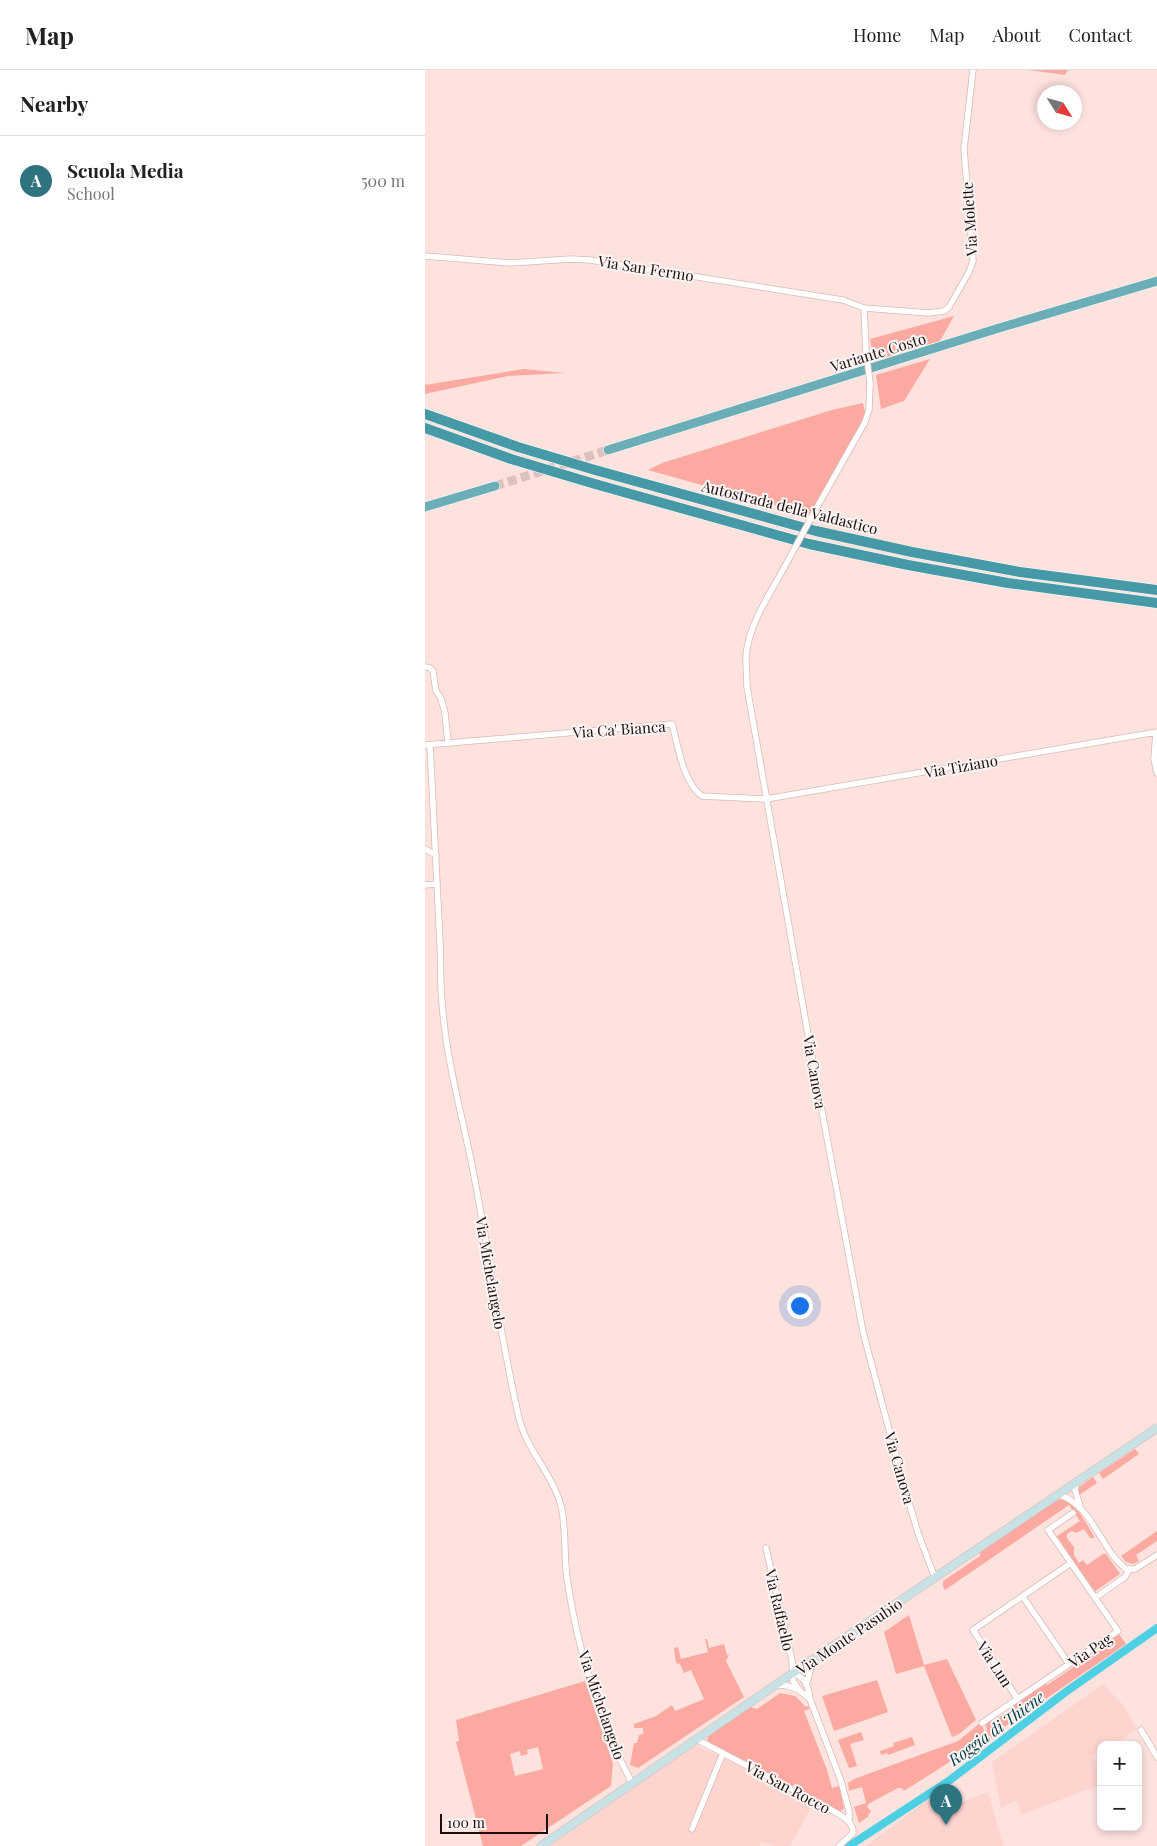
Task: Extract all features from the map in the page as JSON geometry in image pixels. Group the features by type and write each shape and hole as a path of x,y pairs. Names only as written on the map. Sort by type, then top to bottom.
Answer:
{"highway":[{"name":"Variante Costo","path":"608,450 999,328 1157,281"},
{"name":"Autostrada della Valdastico","path":"425,414 561,460 816,531 912,552 1020,572 1157,590"},
{"name":"Autostrada della Valdastico","path":"425,428 539,468 809,544 1008,583 1157,603"},
{"path":"425,507 495,486"}],"main road":[{"name":"Via Monte Pasubio","path":"541,1846 793,1673 1157,1428"}],"street":[{"name":"Via Molette","path":"864,308 929,313 944,312 949,307 969,272 973,260 964,148 973,70"},
{"name":"Via San Fermo","path":"425,256 510,263 571,259 590,260 833,299 864,308"},
{"name":"Via Canova","path":"864,308 871,395 865,422 759,614 752,632 747,655 747,687 765,799 863,1332 908,1499 918,1533 935,1578"},
{"path":"425,667 430,668 433,672 436,691 441,698 445,713 448,743"},
{"name":"Via Ca' Bianca","path":"427,745 672,724 686,774 692,786 699,794 702,796 765,799"},
{"name":"Via Tiziano","path":"765,799 1157,732"},
{"path":"1157,732 1155,759 1157,773"},
{"name":"Via Michelangelo","path":"427,745 441,944 441,1000 447,1044 475,1182 519,1420 529,1445 557,1492 562,1510 567,1575 574,1622 591,1686 613,1742 632,1783"},
{"path":"425,849 436,855"},
{"path":"425,885 437,884"},
{"path":"1077,1481 1075,1490 1081,1507 1122,1566 1129,1570 1135,1569 1157,1555"},
{"path":"1057,1494 1069,1498 1081,1507"},
{"name":"Via Pag","path":"983,1723 1017,1698 1118,1631 1048,1530 1073,1513"},
{"name":"Via Raffaello","path":"765,1548 792,1660 793,1681 799,1690"},
{"path":"1069,1664 1023,1597 1071,1564"},
{"path":"1095,1598 1125,1577 1129,1570"},
{"name":"Via Lun","path":"1017,1698 973,1630 1023,1597"},
{"path":"813,1660 807,1682 810,1699 841,1781 849,1811 849,1821 853,1826 851,1836 839,1846"},
{"path":"793,1673 799,1675 807,1682"},
{"path":"775,1686 784,1685 799,1690 810,1699"},
{"path":"1141,1730 1157,1757"},
{"name":"Via San Rocco","path":"696,1739 828,1808 849,1821"},
{"path":"692,1829 723,1753"}],"shaded area":[{"path":"1029,70 1068,70 1065,75"},
{"path":"954,316 940,341 874,361 870,339"},
{"path":"930,359 904,401 881,409 876,375"},
{"path":"524,369 564,373 508,376 425,394 425,385"},
{"path":"863,403 865,412 861,423 809,515 648,470 662,463 832,410"},
{"path":"1135,1449 1139,1454 1103,1479 1099,1473"},
{"path":"1093,1477 1097,1483 1079,1495 1079,1487"},
{"path":"1057,1499 1070,1503 1080,1513 1095,1538 1090,1538 1084,1529 1076,1533 1072,1531 1067,1534 1067,1538 1074,1547 1074,1555 1079,1563 1083,1560 1087,1565 1103,1554 1106,1554 1120,1574 1094,1592 1057,1536 1080,1521 1069,1505 945,1590 943,1581 980,1556 980,1551"},
{"path":"1157,1531 1157,1541 1136,1555 1139,1561 1133,1564 1126,1562 1121,1556"},
{"path":"909,1615 924,1665 947,1659 976,1720 959,1734 952,1737 924,1666 896,1674 884,1632"},
{"path":"1119,1634 1126,1644 1028,1711 1020,1700 1045,1683 1047,1685 1114,1640 1112,1638"},
{"path":"705,1639 707,1639 709,1648 724,1644 727,1655 729,1655 726,1661 744,1697 638,1768 630,1765 634,1743 637,1743 639,1735 643,1734 643,1728 634,1728 634,1724 656,1716 672,1705 675,1711 704,1699 691,1670 684,1673 680,1664 676,1663 674,1648 678,1647 681,1659 708,1652"},
{"path":"877,1680 888,1712 834,1731 822,1696"},
{"path":"585,1681 613,1764 611,1786 521,1846 483,1846 456,1742 459,1741 456,1720","holes":["538,1747 543,1769 515,1776 510,1754 520,1751 521,1756 528,1754 527,1750"]},
{"path":"1103,1684 1125,1707 1137,1730 1118,1741 1097,1741 1097,1752 1091,1756 1097,1765 1097,1786 1021,1815 1016,1800 1001,1809 992,1762"},
{"path":"780,1693 795,1696 805,1706 809,1707 809,1709 804,1711 832,1788 839,1786 843,1810 839,1811 707,1741 711,1734 750,1707 757,1709"},
{"path":"1017,1702 1025,1713 997,1732 977,1752 986,1732 985,1724 990,1720 992,1722 1014,1708 1013,1705"},
{"path":"980,1723 984,1731 983,1734 970,1747 904,1791 902,1788 898,1788 870,1803 867,1806 871,1812 868,1814 869,1816 859,1823 854,1807 866,1803 862,1787 848,1791 848,1783 854,1779 958,1741"},
{"path":"861,1732 864,1740 850,1744 857,1766 849,1768 838,1740"},
{"path":"912,1737 915,1745 888,1755 887,1753 881,1755 880,1751 894,1746 893,1743"},
{"path":"696,1745 814,1802 790,1846 776,1846 760,1842 760,1846 549,1846"},
{"path":"988,1792 1004,1846 866,1846 930,1798 956,1804"}],"waterway":[{"name":"Roggia di Thiene","path":"849,1846 950,1780 1067,1691 1157,1628"}],"tunnel":[{"path":"495,486 608,450"}],"place":[{"name":"Scuola Media","path":"946,1825"}]}
